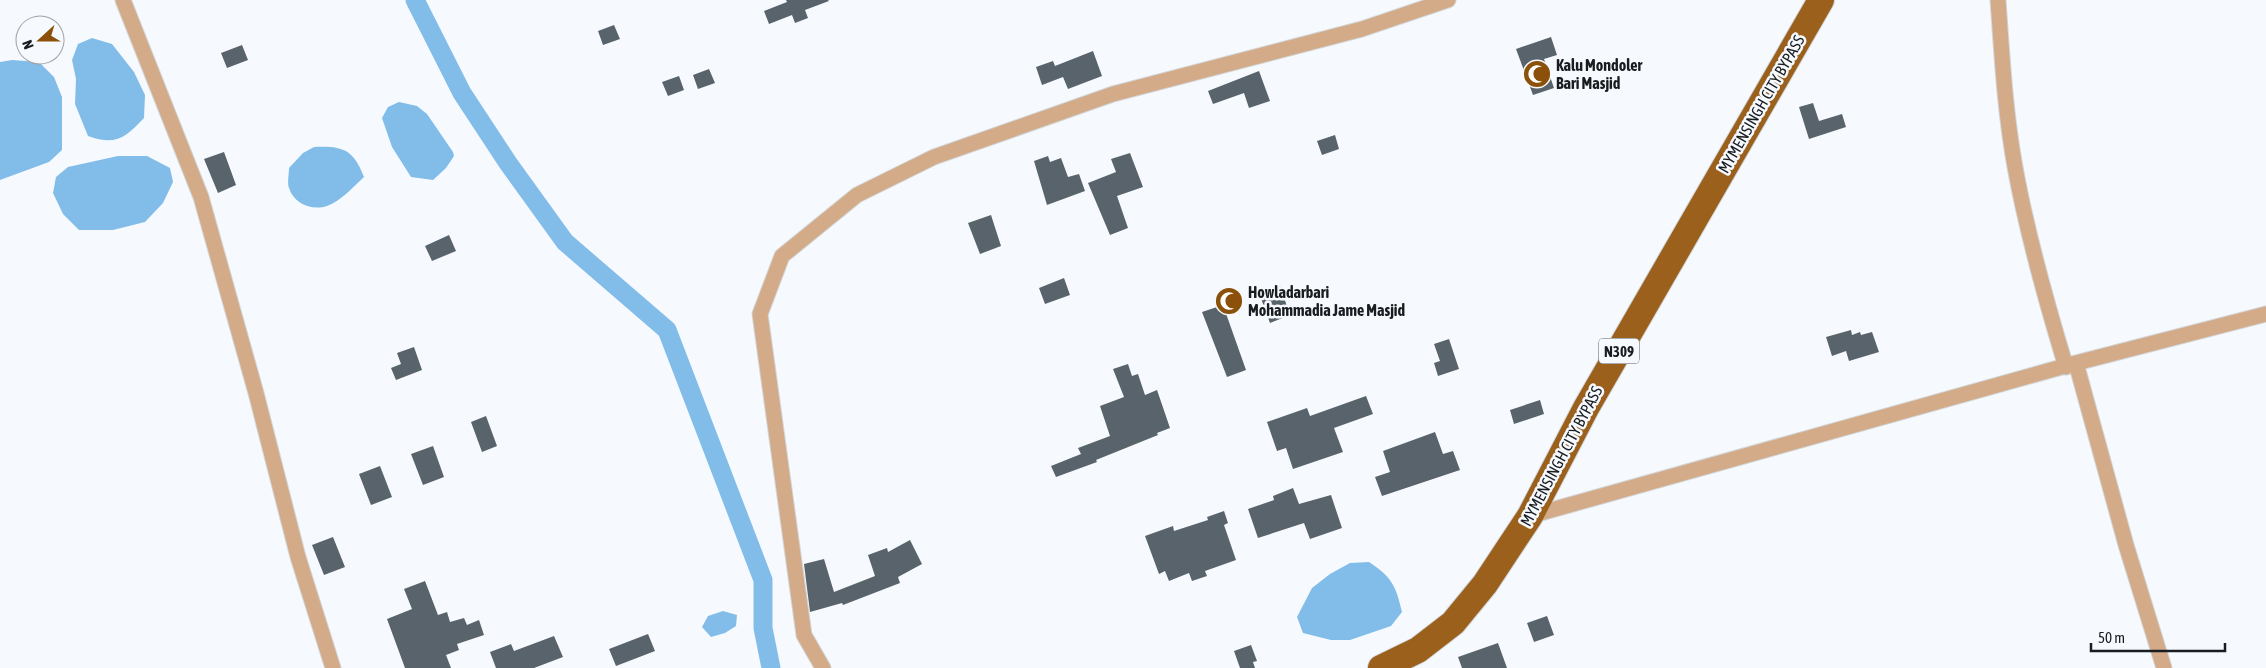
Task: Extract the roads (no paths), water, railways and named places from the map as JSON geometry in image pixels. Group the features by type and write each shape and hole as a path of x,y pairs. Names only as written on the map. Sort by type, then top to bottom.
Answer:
{"highway":[{"name":"MYMENSINGH CITY BYPASS","path":"1381,668 1418,650 1453,623 1485,584 1530,516 1586,408 1821,0"}],"street":[{"path":"123,0 201,197 256,393 298,557 333,668"},
{"path":"823,668 804,635 760,314 782,256 857,196 934,157 1113,94 1362,29 1448,0"},
{"path":"1998,0 2005,96 2015,168 2046,301 2071,365 2164,668"},
{"path":"1530,516 2071,365 2266,314"}],"water":[{"path":"92,38 112,44 134,72 145,95 144,118 131,131 113,140 88,136 75,104 76,79 72,60 78,44"},
{"path":"12,60 15,60 15,65 42,65 54,77 62,97 62,150 49,162 0,180 0,62"},
{"path":"399,102 417,106 427,114 453,152 454,156 446,168 433,180 411,177 392,147 382,118 388,107"},
{"path":"314,147 332,147 346,151 356,160 364,177 337,201 327,206 315,208 299,202 291,194 288,186 289,168 303,153"},
{"path":"118,156 147,156 170,168 173,182 163,203 145,222 113,230 79,230 63,214 53,193 56,177 68,167"},
{"path":"1369,562 1383,572 1392,583 1398,595 1402,612 1391,626 1350,640 1331,640 1303,633 1297,617 1312,588 1330,574 1350,563"},
{"path":"723,611 737,615 736,626 725,633 711,637 702,627 708,616"}],"waterway":[{"path":"415,0 462,93 508,163 565,242 667,330 763,580 763,628 771,668"}],"place":[{"name":"Kalu Mondoler Bari Masjid","path":"1537,74"},
{"name":"Howladarbari Mohammadia Jame Masjid","path":"1229,301"}]}
